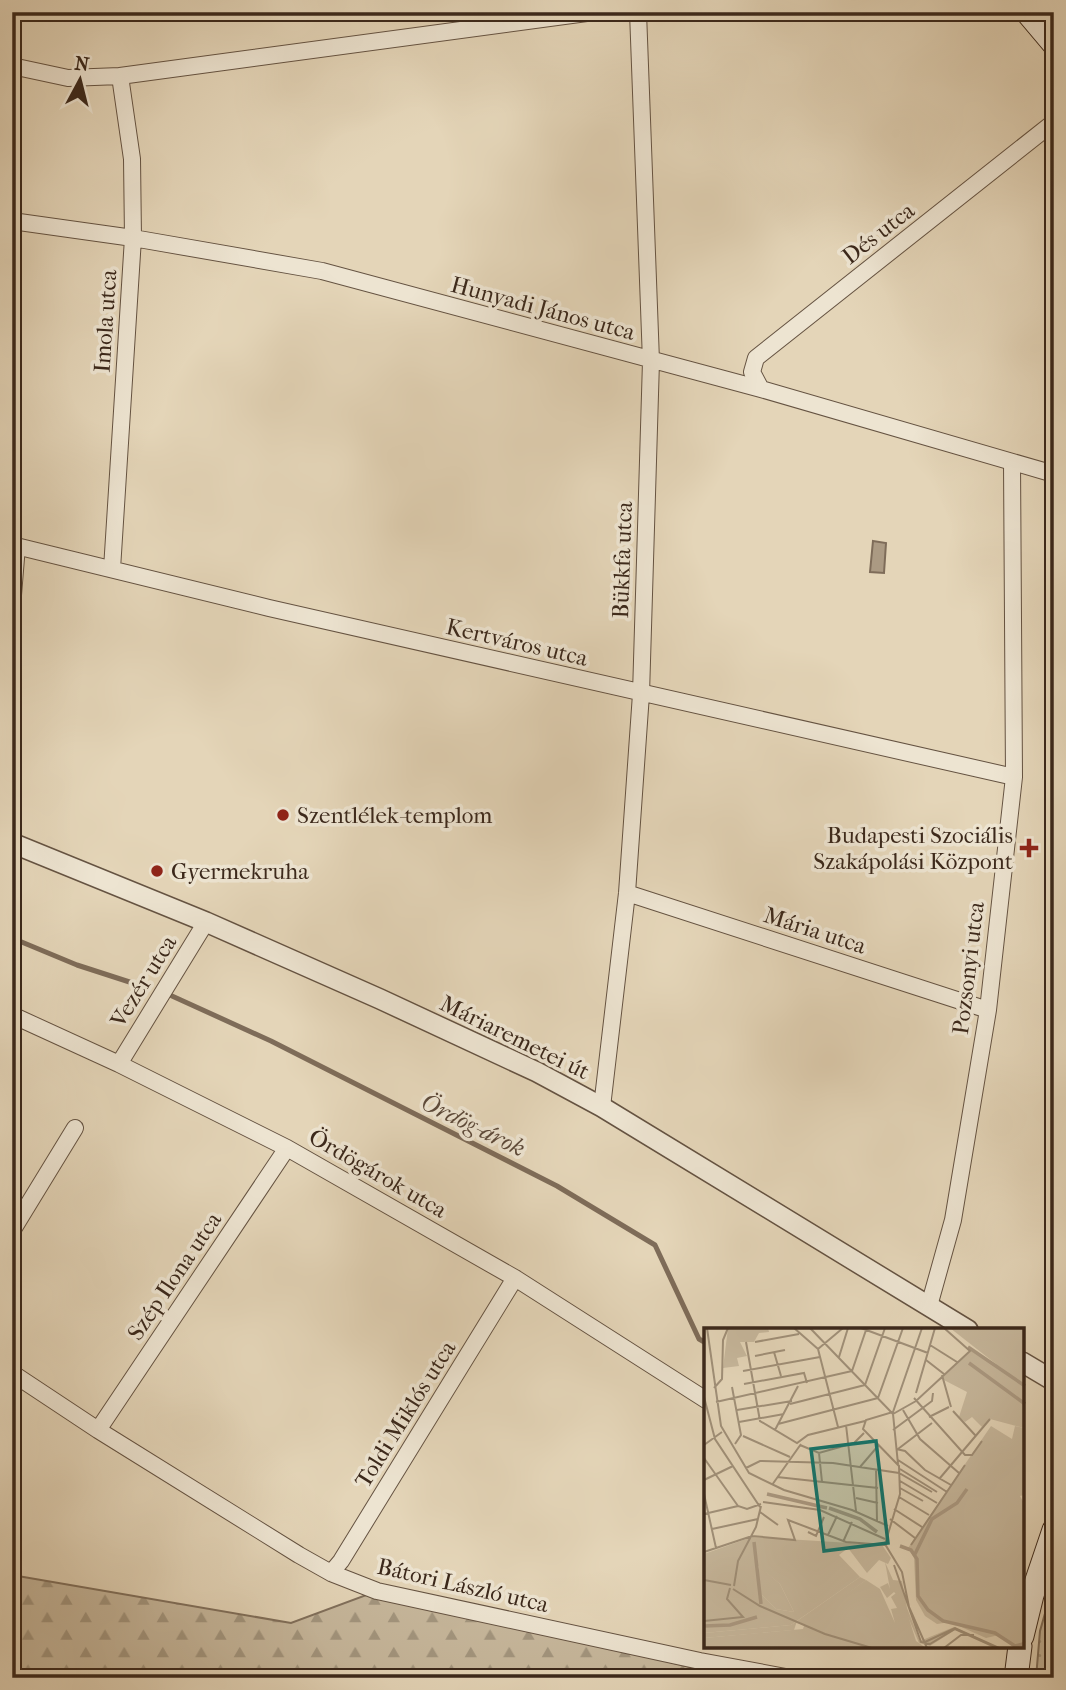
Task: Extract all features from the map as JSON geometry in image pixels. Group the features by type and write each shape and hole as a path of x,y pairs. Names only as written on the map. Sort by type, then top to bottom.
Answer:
{"main road":[{"path":"1027,12 1054,44"},
{"path":"1024,1620 1054,1530"},
{"path":"1016,1678 1020,1648"}],"street":[{"path":"12,66 68,78 120,76 594,12"},
{"name":"Bükkfa utca","path":"602,1107 627,893 641,694 651,360 638,12"},
{"name":"Imola utca","path":"112,569 132,238 132,159 120,76"},
{"name":"Dés utca","path":"761,389 752,372 756,358 1054,122"},
{"name":"Hunyadi János utca","path":"12,221 132,238 322,271 761,389 1054,474"},
{"name":"Pozsonyi utca","path":"929,1307 953,1220 988,1010 1014,777 1012,463"},
{"path":"12,607 15,546"},
{"name":"Kertváros utca","path":"15,546 269,608 1014,777"},
{"name":"Máriaremetei út","path":"12,843 206,922 537,1072 602,1107 966,1328"},
{"name":"Mária utca","path":"627,893 988,1010"},
{"name":"Vezér utca","path":"119,1064 206,922"},
{"name":"Ördögárok utca","path":"12,1014 287,1148 515,1278 704,1399"},
{"path":"12,1231 75,1128"},
{"name":"Szép Ilona utca","path":"98,1430 287,1148"},
{"name":"Toldi Miklós utca","path":"331,1573 515,1278"},
{"path":"1024,1363 1054,1381"},
{"name":"Bátori László utca","path":"12,1373 98,1430 331,1573 377,1591 791,1678"}],"green space":[{"path":"12,1575 291,1623 377,1591 707,1671 747,1678 12,1678"},
{"path":"1054,1582 1054,1678 1036,1678 1040,1631"}],"shaded area":[{"path":"873,541 886,543 884,573 870,572"}],"waterway":[{"name":"Ördög-árok","path":"12,938 77,965 145,987"},
{"name":"Ördög-árok","path":"172,996 271,1041 557,1186 655,1245 699,1339 704,1342"}],"place":[{"name":"Szentlélek-templom","path":"283,815"},
{"name":"Budapesti Szociális Szakápolási Központ","path":"1029,848"},
{"name":"Gyermekruha","path":"157,871"}]}
